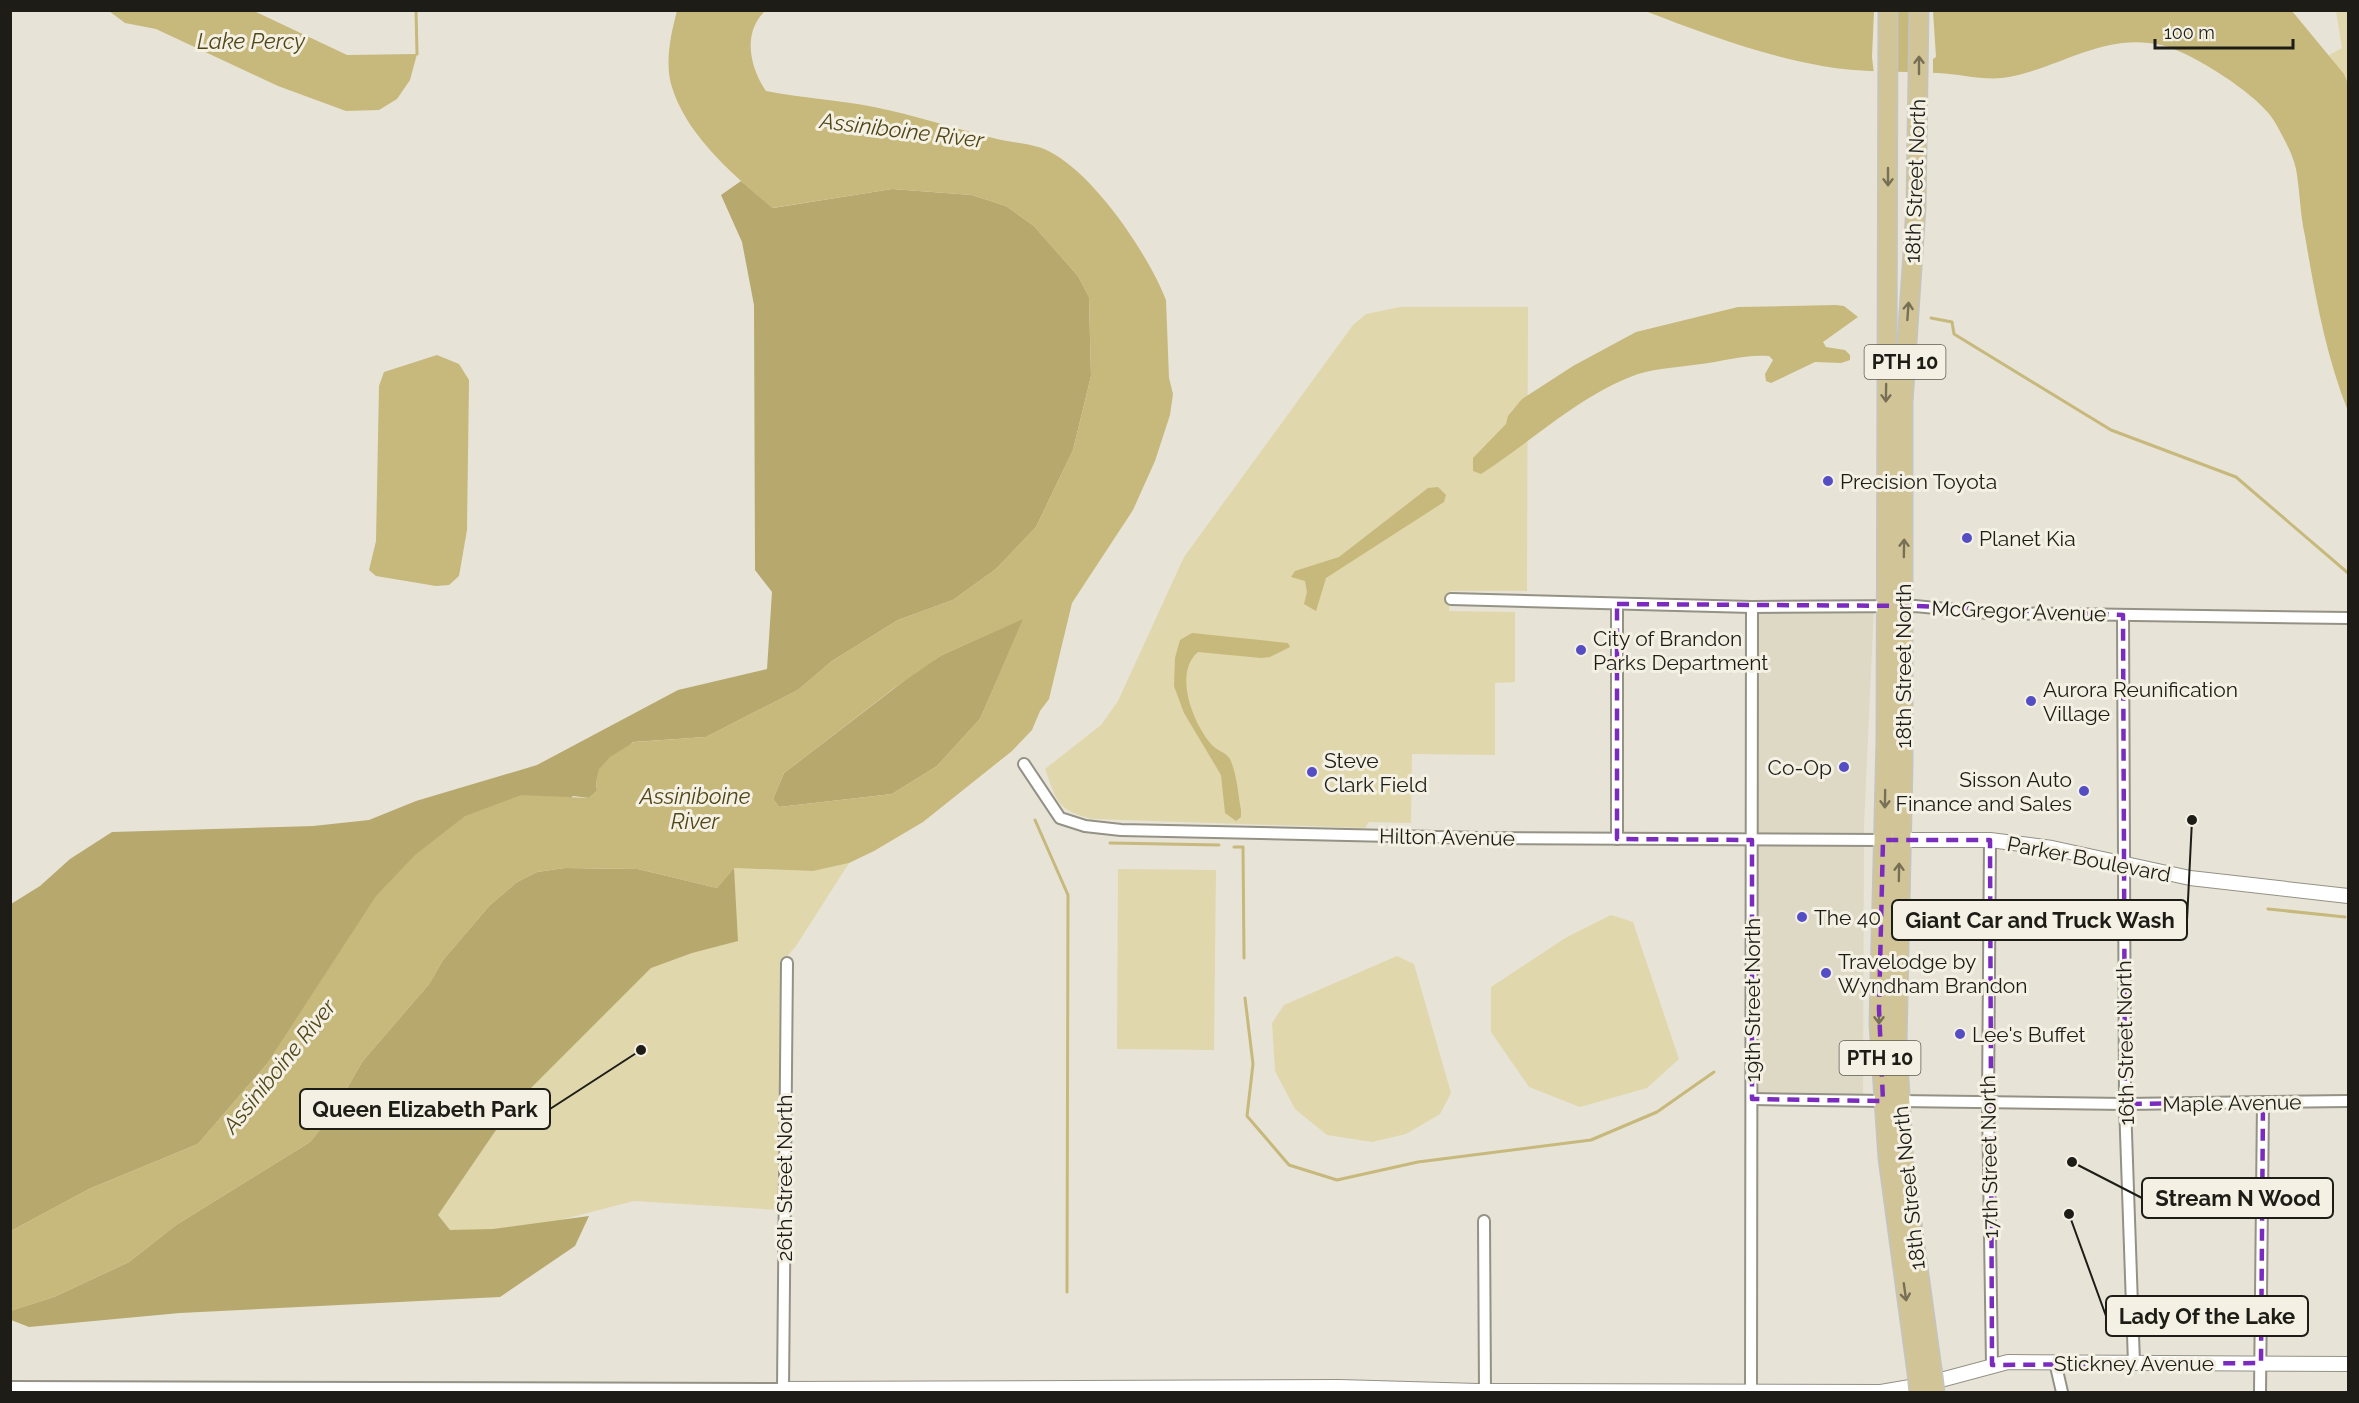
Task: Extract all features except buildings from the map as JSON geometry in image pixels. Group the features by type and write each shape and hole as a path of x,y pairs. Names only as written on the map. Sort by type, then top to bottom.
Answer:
{"main road":[{"name":"18th Street North","path":"1888,10 1894,607 1892,840 1879,1009 1891,1101 1897,1232 1925,1382"},
{"name":"18th Street North","path":"1894,607 1919,119 1919,10"}],"street":[{"name":"McGregor Avenue","path":"1451,599 1752,607 1894,607 1988,613 2349,618"},
{"path":"1617,604 1617,839"},
{"name":"19th Street North","path":"1751,1392 1752,607"},
{"name":"16th Street North","path":"2123,615 2125,1104 2134,1363"},
{"name":"Hilton Avenue","path":"1024,764 1056,816 1064,821 1085,826 1204,833 1892,840"},
{"name":"Parker Boulevard","path":"1892,840 1990,840 2052,848 2200,880 2349,896"},
{"name":"17th Street North","path":"1990,840 1988,1101 1992,1365"},
{"name":"26th Street North","path":"783,1391 787,963"},
{"name":"Maple Avenue","path":"1752,1099 2125,1104 2349,1101"},
{"path":"2260,1392 2263,1102"},
{"path":"1480,1391 1484,1221"},
{"name":"Stickney Avenue","path":"783,1391 1881,1392 2008,1362 2349,1364"},
{"path":"2055,1362 2062,1392"},
{"path":"10,1387 231,1390 783,1391"}],"highlighted area":[{"path":"1617,604 1915,606 2123,615 2125,1104 2263,1102 2261,1363 1992,1365 1990,840 1883,840 1879,1009 1883,1101 1752,1099 1752,840 1617,839"}],"shaded area":[{"path":"2336,11 2348,11 2348,84 2329,55 2342,48"},
{"path":"741,181 773,208 892,189 972,195 1006,206 1034,226 1078,276 1089,297 1091,376 1073,450 1036,527 996,569 953,600 898,620 832,661 798,690 706,737 633,742 596,781 597,791 589,798 573,796 266,1065 198,1144 89,1189 11,1231 11,904 40,886 70,859 112,832 313,826 369,820 416,801 537,765 678,690 767,669 772,592 755,570 754,305 742,242 721,195"},
{"path":"1400,307 1528,307 1527,591 1450,591 1449,611 1515,612 1515,682 1495,683 1495,755 1412,754 1411,823 1369,822 1365,828 1092,819 1064,808 1056,797 1045,769 1101,725 1118,701 1184,557 1353,325 1366,314"},
{"path":"1752,607 1874,607 1864,825 1863,1099 1752,1099"},
{"path":"1024,618 980,719 937,766 892,794 779,807 773,799 784,773 917,671 942,655"},
{"path":"849,863 796,946 780,964 779,1210 634,1201 366,1270 430,1137 734,868 813,871"},
{"path":"565,868 638,869 717,888 734,868 738,941 692,953 651,968 511,1108 438,1215 450,1230 493,1229 589,1216 575,1246 500,1297 180,1313 29,1327 11,1320 10,1311 54,1297 129,1262 176,1225 310,1142 333,1113 362,1062 429,984 443,960 490,905 517,882 537,872"},
{"path":"1118,869 1216,870 1214,1050 1117,1049"},
{"path":"1611,915 1633,922 1679,1059 1647,1088 1580,1107 1529,1087 1491,1032 1491,987 1567,937"},
{"path":"1397,956 1414,964 1451,1093 1440,1114 1406,1134 1372,1142 1327,1135 1295,1109 1275,1071 1272,1023 1284,1005"}],"water":[{"name":"Lake Percy","path":"109,11 254,11 347,55 417,54 410,80 397,99 379,110 346,111 278,86 156,29 125,23"},
{"name":"Assiniboine River","path":"677,11 765,11 753,30 751,51 756,72 766,91 874,107 1047,150 1070,166 1104,199 1147,261 1166,300 1169,378 1173,394 1170,415 1155,461 1133,510 1072,603 1049,699 1040,711 1032,730 1012,751 923,822 849,863 813,871 734,868 717,888 638,869 565,868 537,872 517,882 490,905 443,960 429,984 362,1062 333,1113 310,1142 176,1225 129,1262 54,1297 11,1311 11,1231 89,1189 198,1144 266,1065 376,896 415,855 465,816 521,795 589,798 597,791 596,781 599,769 610,757 634,742 706,737 798,690 832,661 898,620 953,600 996,569 1036,527 1073,450 1091,376 1089,297 1078,276 1034,226 1006,206 972,195 892,189 772,208 712,153 688,121 678,103 669,75 670,47","holes":["1023,619 980,719 937,766 892,794 779,807 773,799 784,773 893,689 942,655"]},
{"path":"1645,11 2292,11 2344,74 2348,84 2348,411 2333,369 2322,325 2303,228 2296,169 2290,152 2269,113 2242,89 2207,66 2174,49 2139,42 2099,48 2023,74 2002,78 1851,70 1822,66 1754,50"},
{"path":"1844,306 1858,317 1823,342 1826,347 1845,350 1850,355 1850,360 1841,363 1815,362 1771,383 1766,381 1765,374 1773,360 1769,356 1743,357 1638,374 1616,383 1576,406 1481,474 1473,471 1473,458 1506,424 1508,416 1522,399 1573,366 1636,332 1738,307"},
{"path":"437,355 459,364 469,380 467,530 459,576 449,585 436,586 376,576 369,570 376,541 379,386 384,372"},
{"path":"1438,487 1446,495 1444,502 1326,578 1316,611 1304,604 1307,592 1305,581 1291,577 1295,571 1339,557 1428,488"},
{"path":"1192,633 1288,643 1290,647 1270,657 1261,658 1198,652 1187,672 1188,698 1198,725 1212,745 1230,759 1232,765 1241,810 1241,817 1236,821 1225,813 1221,775 1184,713 1174,686 1175,658 1180,640"}],"pier":[{"path":"1874,11 1897,11 1897,74 1874,74 1872,57"},
{"path":"1910,11 1933,11 1936,57 1933,59 1933,76 1910,75"}],"waterway":[{"path":"416,10 417,54"},
{"path":"1931,318 1952,322 1954,334 2111,430 2236,477 2348,573"},
{"path":"1035,820 1068,895 1067,1292"},
{"path":"1110,843 1219,845"},
{"path":"1234,847 1243,847 1244,958"},
{"path":"2268,909 2345,917"},
{"path":"1245,998 1253,1064 1247,1116 1289,1165 1337,1180 1418,1162 1591,1140 1657,1112 1714,1072"}],"place":[{"name":"Precision Toyota","path":"1828,481"},
{"name":"Planet Kia","path":"1967,538"},
{"name":"City of Brandon Parks Department","path":"1581,650"},
{"name":"Aurora Reunification Village","path":"2031,701"},
{"name":"Co-Op","path":"1844,767"},
{"name":"Steve Clark Field","path":"1312,772"},
{"name":"Sisson Auto Finance and Sales","path":"2084,791"},
{"name":"Giant Car and Truck Wash","path":"2192,820"},
{"name":"The 40","path":"1802,917"},
{"name":"Travelodge by Wyndham Brandon","path":"1826,973"},
{"name":"Lee's Buffet","path":"1960,1034"},
{"name":"Queen Elizabeth Park","path":"641,1050"},
{"name":"Stream N Wood","path":"2072,1162"},
{"name":"Lady Of the Lake","path":"2069,1214"}]}
